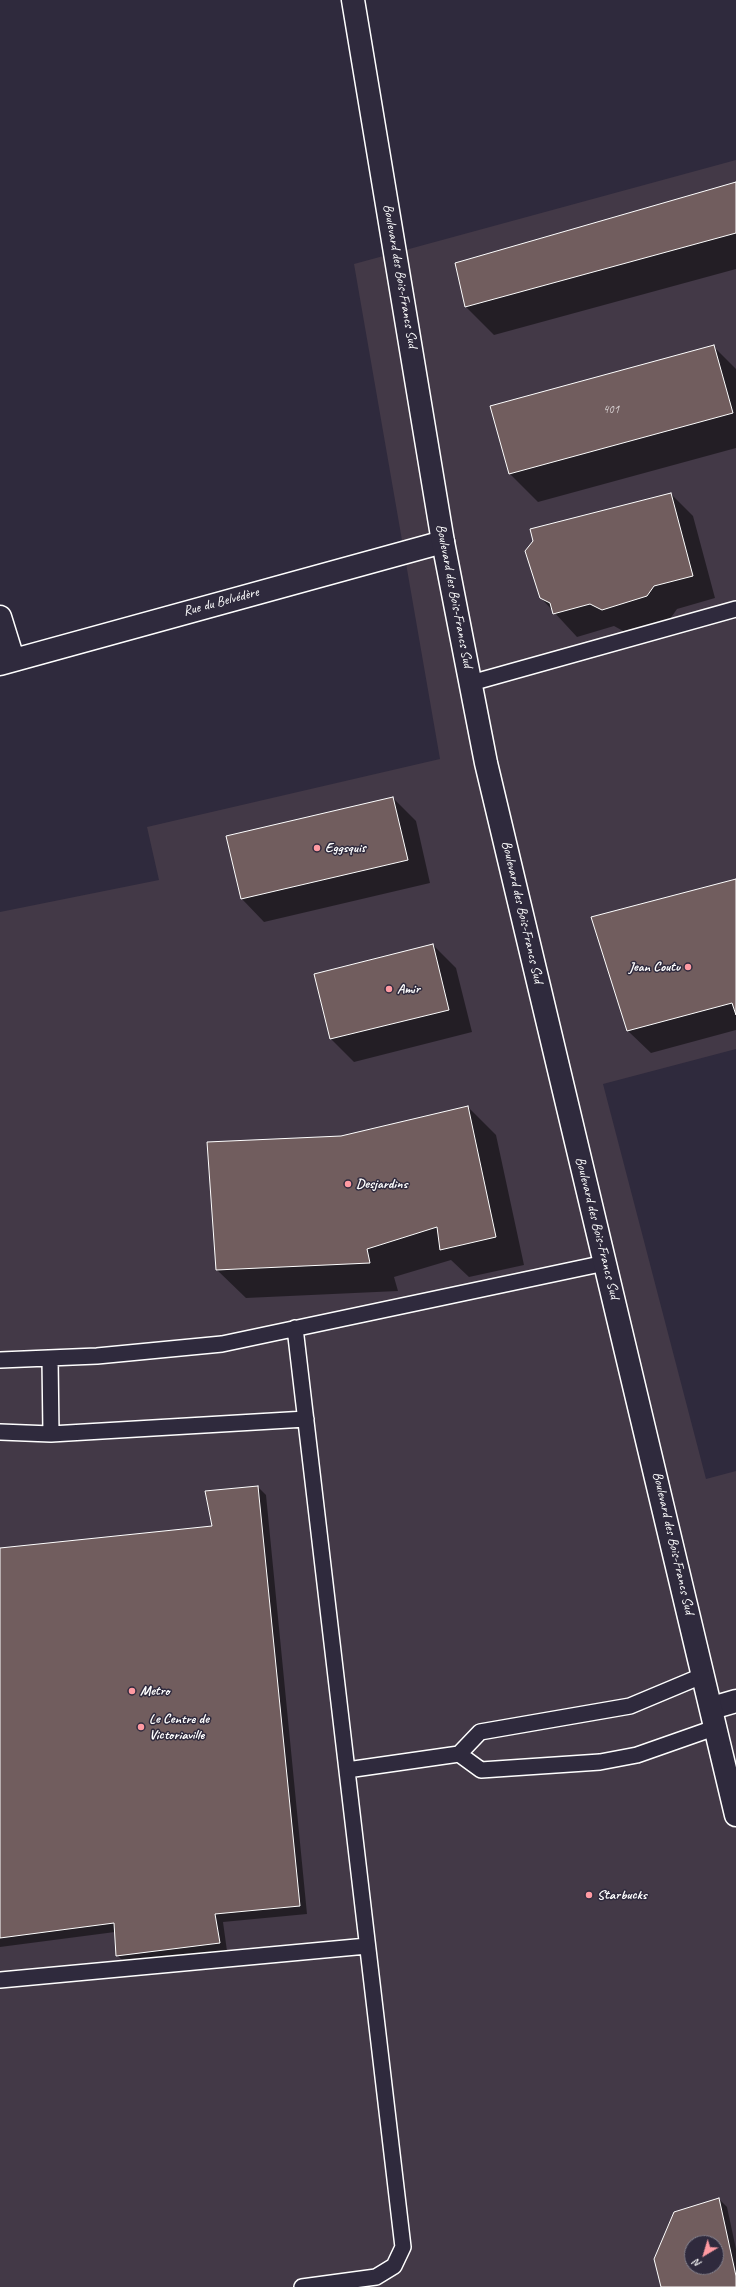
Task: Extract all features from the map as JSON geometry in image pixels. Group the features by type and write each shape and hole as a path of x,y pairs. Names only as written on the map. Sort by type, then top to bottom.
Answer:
{"street":[{"name":"Boulevard des Bois-Francs Sud","path":"353,0 443,542 486,763 704,1675 736,1816"},
{"name":"Rue du Belvédère","path":"6,661 443,542"},
{"path":"0,617 6,661"},
{"path":"713,1718 736,1701"}],"lane":[{"path":"471,683 736,609"},
{"path":"0,1360 97,1356 222,1344 605,1263"},
{"path":"295,1328 402,2247 394,2266 376,2277 302,2287"},
{"path":"50,1358 51,1434"},
{"path":"0,1432 51,1434 306,1419"},
{"path":"347,1770 459,1754 480,1732 630,1706 704,1675"},
{"path":"459,1754 481,1770 600,1762 637,1755 713,1718"},
{"path":"0,1980 367,1946"}],"shaded area":[{"path":"736,160 736,1049 603,1084 706,1479 736,1471 736,2287 0,2287 0,912 159,880 147,827 440,759 354,264"}],"building":[{"path":"736,182 736,233 465,307 455,263"},
{"path":"714,345 733,413 509,474 490,406"},
{"path":"671,493 693,576 654,586 647,596 602,610 590,604 553,614 550,603 540,598 525,551 533,541 530,529"},
{"name":"Eggsquis","path":"393,797 408,860 241,899 226,836"},
{"path":"736,879 736,1015 732,1003 627,1031 591,917"},
{"path":"433,944 449,1010 330,1039 314,974"},
{"name":"Desjardins","path":"468,1106 496,1237 440,1250 437,1227 367,1249 370,1263 216,1270 207,1142 341,1136"},
{"name":"Le Centre de Victoriaville","path":"258,1486 300,1906 215,1914 220,1943 116,1956 114,1923 0,1938 0,1548 212,1526 205,1491"},
{"path":"719,2198 736,2276 736,2287 661,2287 654,2259 674,2212"}],"place":[{"name":"Eggsquis","path":"317,848"},
{"name":"Jean Coutu","path":"688,967"},
{"name":"Amir","path":"389,989"},
{"name":"Desjardins","path":"348,1184"},
{"name":"Metro","path":"132,1691"},
{"name":"Le Centre de Victoriaville","path":"141,1727"},
{"name":"Starbucks","path":"589,1895"}]}
